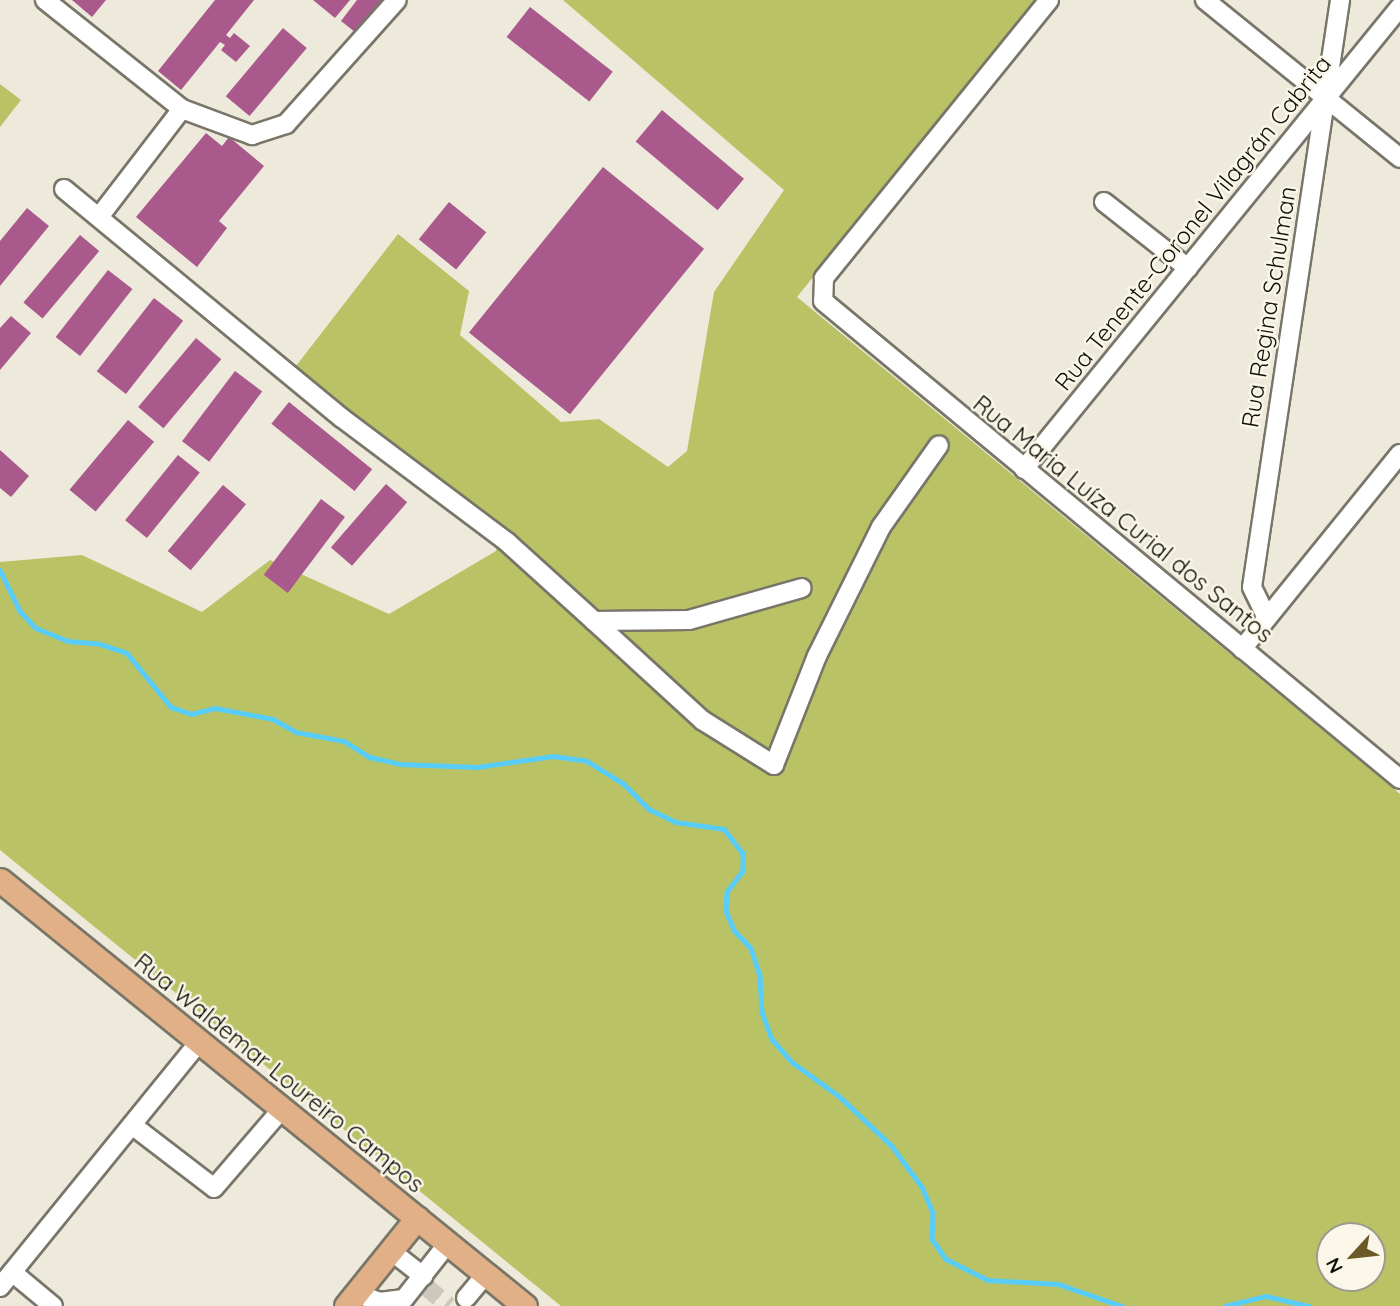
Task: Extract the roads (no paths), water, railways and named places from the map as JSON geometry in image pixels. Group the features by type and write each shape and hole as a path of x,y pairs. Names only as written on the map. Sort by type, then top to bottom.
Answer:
{"main road":[{"name":"Rua Waldemar Loureiro Campos","path":"0,880 525,1306"},
{"path":"351,1300 417,1218"}],"street":[{"path":"45,0 182,109 245,133 275,131 397,0"},
{"name":"Rua Maria Luíza Curial dos Santos","path":"1049,0 824,278 821,294 831,311 1400,779"},
{"path":"1205,0 1400,158"},
{"name":"Rua Regina Schulman","path":"1267,618 1252,587 1340,0"},
{"name":"Rua Tenente-Coronel Vilagrán Cabrita","path":"1024,469 1400,7"},
{"path":"99,217 182,109"},
{"path":"64,189 342,418 507,542 702,720 774,765 817,656 881,527 939,445"},
{"path":"1104,202 1188,268"},
{"path":"1242,649 1400,454"},
{"path":"594,621 688,620 802,588"},
{"path":"0,1287 199,1042"},
{"path":"132,1125 214,1188 282,1109"},
{"path":"351,1300 379,1302 404,1299 423,1281 448,1243"},
{"path":"391,1251 423,1281"},
{"path":"12,1272 53,1306"},
{"path":"466,1298 486,1274"}],"waterway":[{"path":"0,570 20,611 36,628 68,641 100,644 127,653 171,707 191,714 215,708 273,719 296,732 344,741 370,757 400,764 477,767 553,756 587,761 624,784 649,809 676,822 724,829 743,853 743,871 727,892 726,911 734,930 751,948 760,975 762,1012 772,1039 792,1062 839,1096 892,1146 922,1187 933,1213 932,1239 946,1259 988,1280 1058,1284 1122,1306"},
{"path":"1225,1306 1266,1296 1309,1306"}],"tunnel":[{"path":"425,1286 449,1306"}]}
